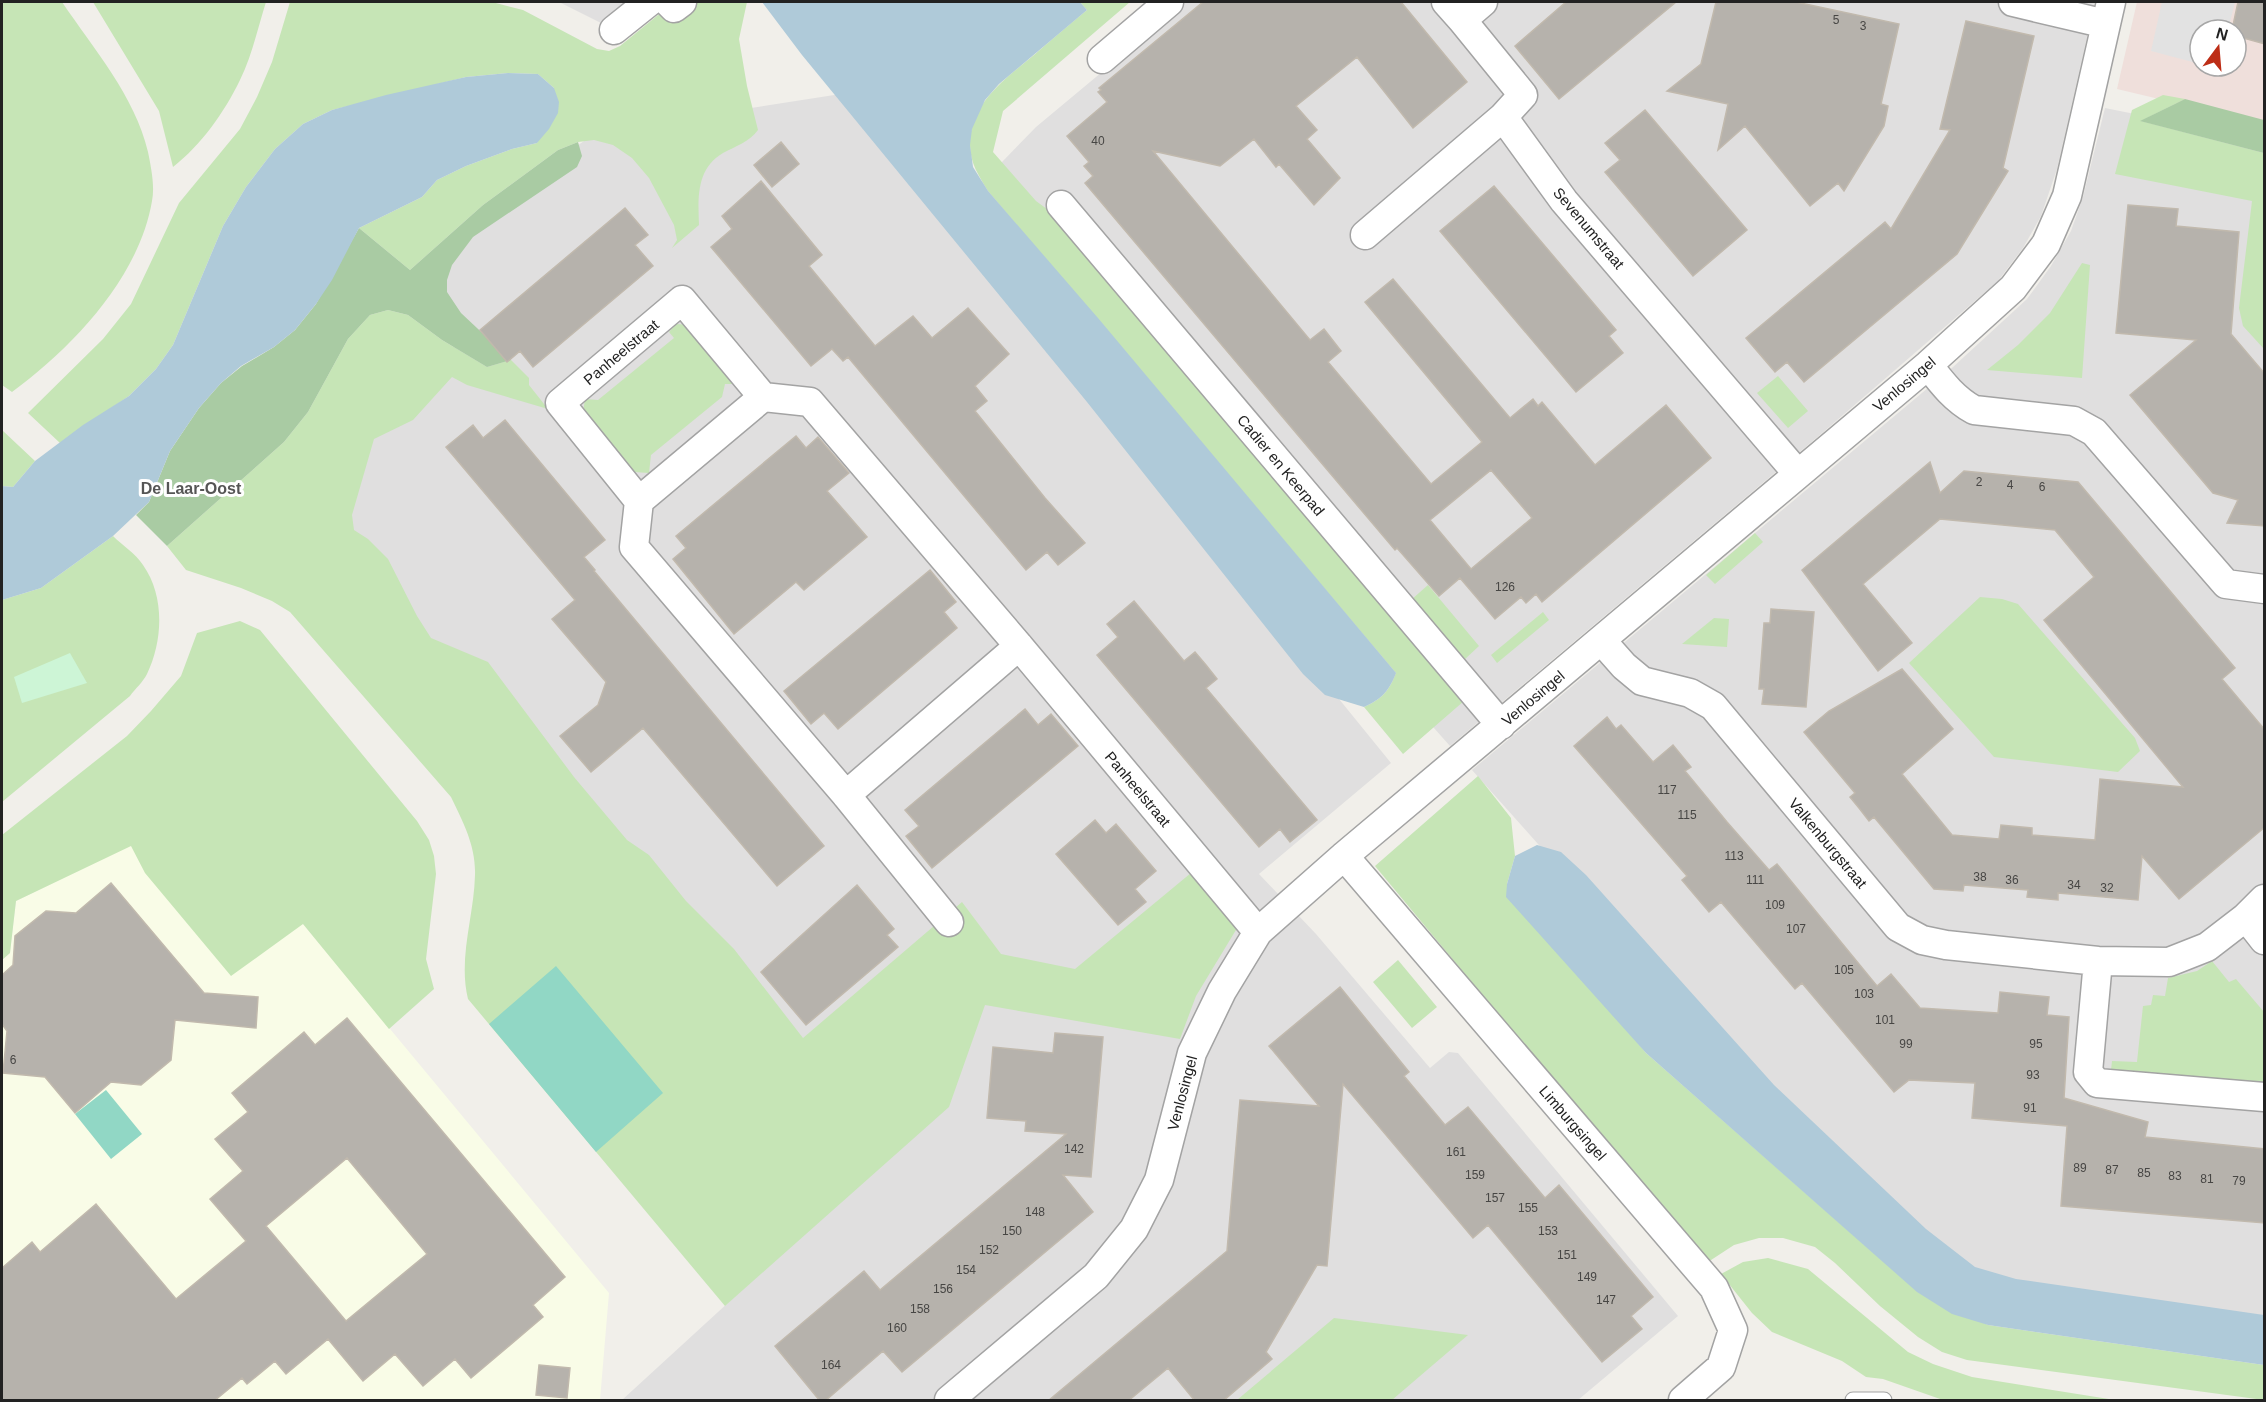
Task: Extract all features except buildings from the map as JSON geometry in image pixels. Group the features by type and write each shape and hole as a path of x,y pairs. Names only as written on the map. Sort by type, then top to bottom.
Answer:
{"street":[{"path":"614,30 649,2"},
{"path":"668,2 674,8 682,2"},
{"path":"1102,59 1169,2"},
{"path":"2013,2 2108,13"},
{"path":"1365,235 1503,117 1523,95 1464,8"},
{"name":"Venlosingel","path":"949,1401 1096,1276 1134,1229 1159,1180 1192,1053 1222,991 1258,932 1344,856 1928,365 2013,288 2046,244 2067,196 2108,13"},
{"name":"Sevenumstraat","path":"1503,117 1564,201 1798,474"},
{"name":"Cadier en Keerpad","path":"1061,205 1501,725"},
{"name":"Panheelstraat","path":"639,501 560,403 682,300 763,397 810,402 1019,646 1258,932"},
{"path":"1928,365 1961,403 1974,410 2074,421 2085,425 2114,453 2226,584 2265,589"},
{"path":"763,397 639,501 634,547 846,795 949,922"},
{"name":"Valkenburgstraat","path":"1601,640 1624,666 1642,681 1690,693 1713,706 1898,927 1922,940 1946,945 2098,961 2169,962 2207,947 2255,908 2265,940"},
{"path":"846,795 1019,646"},
{"name":"Limburgsingel","path":"1344,856 1714,1288 1733,1330 1721,1367 1683,1401"},
{"path":"2098,961 2088,1072 2097,1083 2265,1097"}],"lane":[{"path":"1853,1401 1884,1401"}],"shaded area":[{"path":"559,2 636,2 607,26"},
{"path":"1186,2 2095,2 2057,169 2041,216 2023,248 1998,281 1821,434 1450,746 1336,618 971,194 1036,127"},
{"path":"2137,2 2264,2 2264,124 2117,89"},
{"path":"2162,2 2235,2 2231,18 2188,18 2188,61 2151,51"},
{"path":"847,93 1391,763 1259,874 1316,934 1430,1068 1449,1052 1458,1053 1678,1316 1578,1400 622,1400 945,1104 804,1049 426,647 339,531 364,439 460,340 418,282 518,187 597,132"},
{"path":"2105,108 2264,140 2264,1332 1953,1280 1554,862 1472,770 1953,367 2027,299 2051,266 2071,231 2083,197"},
{"path":"131,845 146,873 303,924 609,1293 600,1400 2,1400 2,960 10,953 16,901"}],"green space":[{"path":"2,2 62,2 112,73 133,111 148,152 153,189 145,230 118,284 79,333 12,392 2,385"},
{"path":"93,2 266,2 248,61 234,92 202,139 173,167 159,111"},
{"path":"290,2 492,2 523,10 597,49 609,51 620,46 674,2 747,2 739,39 758,130 746,141 723,153 708,167 700,185 699,225 672,248 677,240 674,225 649,178 632,158 613,145 594,140 578,142 558,150 483,205 410,270 359,228 422,197 437,180 466,166 512,149 537,143 554,88 538,74 508,73 466,77 332,110 303,124 275,149 246,187 223,226 173,345 156,369 129,396 60,443 28,413 103,339 131,304 179,203 240,129 257,97 272,62"},
{"path":"1080,2 1130,2 1003,111 993,152 1036,201 1066,223 1464,701 1403,754 1364,707 1384,694 1396,673 988,191 976,169 970,152 971,130 982,105 1001,83 1087,10"},
{"path":"2163,95 2185,99 2141,121 2264,153 2264,349 2243,326 2239,308 2252,201 2115,174 2132,110"},
{"path":"2185,99 2264,120 2264,153 2140,121"},
{"path":"578,142 582,156 577,167 473,237 452,265 447,280 447,292 461,313 511,360 487,367 442,340 408,315 388,310 370,315 348,339 308,412 284,442 167,546 136,515 149,502 170,451 199,408 221,383 295,330 316,304 359,228 410,270 483,205 558,150"},
{"path":"2082,263 2090,265 2082,378 1987,370 2018,345 2050,313"},
{"path":"388,310 408,315 442,340 487,367 511,360 529,378 529,385 548,409 467,385 452,377 413,420 374,439 352,515 354,530 368,539 388,559 431,638 488,662 574,777 627,840 649,855 686,901 734,949 803,1038 962,902 1001,954 1075,969 1197,868 1242,920 1196,996 1180,1039 985,1005 949,1107 725,1306 468,999 465,968 475,864 468,834 451,797 290,612 272,601 241,588 186,570 167,546 284,442 308,412 348,339 370,315"},
{"path":"676,324 691,325 739,384 725,384 722,397 651,455 649,473 634,472 583,412 585,399 598,400 674,338 669,332"},
{"path":"1778,376 1808,411 1788,428 1757,393"},
{"path":"2,430 35,461 13,487 2,486"},
{"path":"1755,533 1763,542 1715,584 1706,575"},
{"path":"113,536 140,561 155,590 159,633 147,674 130,696 2,802 2,600 41,588"},
{"path":"1428,585 1479,646 1463,661 1411,600"},
{"path":"1980,597 2002,599 2018,604 2135,738 2140,751 2118,772 1994,757 1909,663"},
{"path":"1543,612 1549,620 1497,663 1491,655"},
{"path":"1714,618 1729,619 1727,647 1682,644"},
{"path":"240,621 260,630 417,821 429,840 436,874 426,959 434,989 389,1029 303,924 231,976 145,873 131,846 16,901 10,953 2,960 2,835 127,736 181,676 197,633"},
{"path":"70,653 87,683 22,703 14,677"},
{"path":"1478,776 1511,818 1515,856 1507,884 1646,1053 1917,1291 1988,1325 2264,1365 2264,1400 1967,1360 1942,1352 1918,1337 1880,1306 1815,1247 1783,1238 1759,1238 1734,1245 1708,1262 1687,1241 1375,866"},
{"path":"1398,960 1437,1007 1412,1028 1373,982"},
{"path":"2212,961 2229,982 2236,979 2264,1012 2264,1084 2111,1070 2112,1061 2137,1062 2143,1006 2151,1005 2153,995 2165,996 2168,978 2197,971"},
{"path":"556,966 663,1093 596,1152 489,1024"},
{"path":"106,1090 142,1134 111,1159 75,1114"},
{"path":"1768,1258 1808,1269 1908,1352 1933,1364 1972,1377 2115,1400 1943,1400 1883,1379 1866,1377 1842,1361 1772,1332 1752,1313 1721,1274 1743,1262"},
{"path":"1334,1318 1468,1335 1392,1400 1237,1400"}],"water":[{"path":"762,2 1080,2 1087,10 999,84 985,100 972,129 970,145 973,167 988,191 1098,318 1396,673 1388,690 1376,701 1364,707 1325,695 1303,674 1087,402 802,55"},
{"path":"508,73 538,74 554,88 559,102 558,113 549,129 537,143 512,149 466,166 437,180 422,197 359,228 332,280 295,330 274,347 241,366 221,383 199,408 170,451 149,502 113,536 41,588 2,600 2,486 13,487 35,461 83,425 129,396 156,369 173,345 223,226 246,187 275,149 303,124 332,110 466,77"},
{"path":"1537,845 1561,852 1586,875 1774,1085 1926,1229 1975,1267 2016,1279 2264,1315 2264,1365 1988,1325 1952,1314 1917,1292 1646,1053 1506,897 1507,884 1515,856"}],"district":[{"name":"De Laar-Oost","path":"191,488"}]}
